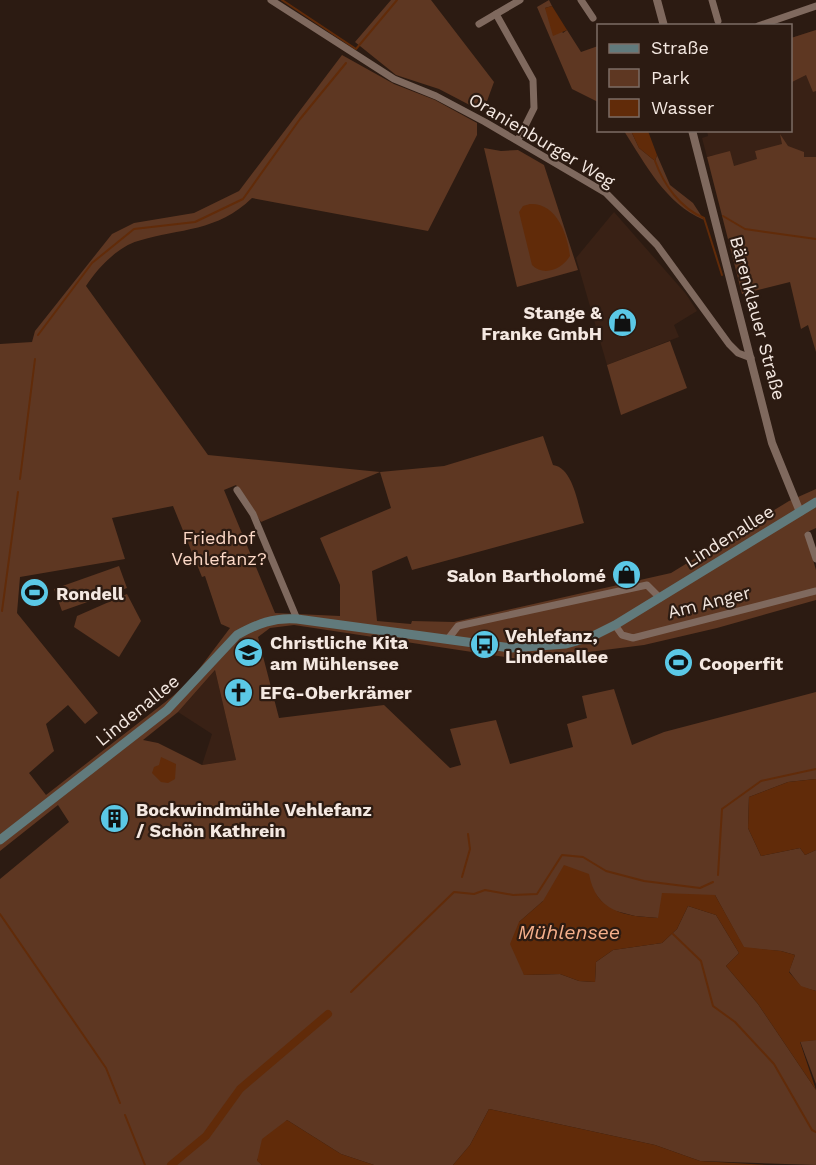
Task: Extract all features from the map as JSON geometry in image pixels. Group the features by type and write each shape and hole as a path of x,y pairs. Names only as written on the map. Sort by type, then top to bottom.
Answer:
{"main road":[{"name":"Lindenallee","path":"0,840 168,710 237,635 271,620 297,619 512,648 540,648 591,637 660,598 816,502"}],"street":[{"name":"Oranienburger Weg","path":"271,0 394,79 436,96 518,140 606,193 657,245 729,344 738,353 751,358"},
{"path":"479,24 520,0"},
{"path":"581,0 593,18"},
{"path":"658,0 664,24"},
{"path":"712,0 718,21"},
{"path":"764,24 816,6"},
{"path":"496,14 533,80 534,108 518,140"},
{"name":"Bärenklauer Straße","path":"693,132 772,443 800,512"},
{"path":"237,490 253,514 297,619"},
{"path":"808,535 816,559"},
{"path":"448,639 458,626 647,585 660,598"},
{"name":"Am Anger","path":"615,625 622,635 633,638 816,591"}],"shaded area":[{"path":"816,30 816,197 737,185 713,155 707,157 702,138 708,136 707,132 792,132 792,38"},
{"path":"614,212 686,294 697,311 674,325 679,337 607,365 576,258"},
{"path":"215,670 236,760 202,765 212,734 178,712"}],"green space":[{"path":"391,0 431,0 494,82 483,112 439,89 396,75 355,42"},
{"path":"549,0 552,6 545,8 563,33 567,30 581,52 597,46 597,102 572,89 537,7"},
{"path":"816,30 816,91 813,92 806,75 792,82 792,38"},
{"name":"Friedhof Vehlefanz?","path":"342,55 394,84 435,100 477,123 477,135 428,231 252,198 239,209 212,223 130,244 108,259 86,286 208,455 380,472 444,466 543,436 553,465 566,473 570,480 584,523 412,570 407,556 372,571 377,621 411,624 412,621 454,622 671,573 789,501 816,489 816,528 805,533 816,570 816,600 717,628 644,645 525,660 294,625 270,628 258,637 279,718 384,705 450,768 461,765 450,729 496,720 510,764 573,747 567,724 587,718 582,696 614,689 632,745 664,732 816,692 816,779 788,782 749,797 748,828 761,856 800,848 805,855 816,850 816,991 801,987 789,971 795,955 781,951 744,948 715,895 658,918 635,916 608,909 592,890 543,901 519,922 524,975 560,974 579,981 595,982 596,962 613,950 662,943 677,929 688,906 716,915 739,953 726,966 758,1004 816,1090 816,1165 700,1161 655,1145 489,1109 470,1145 453,1165 374,1165 341,1154 287,1120 257,1160 262,1165 0,1165 0,879 69,822 58,805 0,851 0,344 32,342 35,331 112,234 134,223 194,213 239,191","holes":["380,472 391,508 320,538 340,585 340,616 275,613 224,490 236,485 261,522","173,506 202,577 205,576 221,624 230,628 193,677 173,696 46,795 29,773 54,751 46,724 68,705 85,724 98,713 17,613 20,577 125,559 112,518","215,670 236,760 202,765 158,743 143,740 178,712"]},
{"path":"625,132 631,132 639,148 655,161 657,155 670,185 693,203 704,220 678,204 649,170"},
{"path":"780,134 788,146 804,152 804,157 816,157 816,352 808,325 801,329 790,282 742,294 707,157 730,151 734,166 757,159 755,151 782,144"},
{"path":"484,148 501,151 518,150 544,165 578,270 517,287"},
{"path":"670,341 687,388 621,415 607,365"},
{"path":"119,566 127,588 62,611 54,589"},
{"name":"Rondell","path":"35,581 43,585 47,593 43,601 35,605 27,601 23,593 27,585"},
{"path":"127,594 141,621 119,657 74,627 77,616"},
{"path":"816,1040 816,1084 800,1041"}],"water":[{"path":"552,6 567,30 553,36 545,8"},
{"path":"631,132 648,132 657,155 655,161 639,148"},
{"path":"539,205 554,214 563,230 570,256 558,268 547,271 537,269 532,265 519,212 523,206"},
{"path":"161,757 176,764 175,779 168,783 161,782 152,773 154,767 159,765"},
{"path":"816,779 816,850 805,855 800,848 761,856 748,828 749,797 788,782"},
{"name":"Mühlensee","path":"564,865 589,874 598,897 605,904 634,916 658,918 662,893 715,895 744,947 795,955 789,972 801,986 816,991 816,1040 800,1042 816,1090 758,1004 726,966 739,953 716,915 688,906 677,929 662,943 613,950 596,962 595,982 579,981 560,974 524,975 510,944 519,922 543,901"},
{"path":"489,1109 655,1145 700,1161 768,1165 453,1165 470,1145"},
{"path":"287,1120 341,1154 374,1165 262,1165 257,1161 262,1139"}],"waterway":[{"path":"282,0 356,49 397,0"},
{"path":"38,335 92,263 134,229 195,222 243,199 300,119 346,63"},
{"path":"655,161 663,179 680,202 704,218 722,275"},
{"path":"723,216 745,229 816,239"},
{"path":"20,479 35,359"},
{"path":"2,611 18,492"},
{"path":"718,875 722,809 761,781 816,769"},
{"path":"462,877 470,849 468,834"},
{"path":"351,992 454,892 474,894 485,890 513,895 537,894 562,855 583,857 606,871 644,881 700,888 713,882"},
{"path":"0,914 106,1068 120,1103"},
{"path":"673,934 701,961 713,1006 735,1022 774,1064 812,1130 816,1132"},
{"path":"171,1165 206,1136 240,1089 328,1014"},
{"path":"125,1115 145,1165"}],"place":[{"name":"Stange & Franke GmbH","path":"623,322"},
{"name":"Salon Bartholomé","path":"627,575"},
{"name":"Rondell","path":"35,593"},
{"name":"Vehlefanz, Lindenallee","path":"484,645"},
{"name":"Christliche Kita am Mühlensee","path":"249,652"},
{"name":"Cooperfit","path":"678,663"},
{"name":"EFG-Oberkrämer","path":"239,692"},
{"name":"Bockwindmühle Vehlefanz / Schön Kathrein","path":"115,819"}]}
